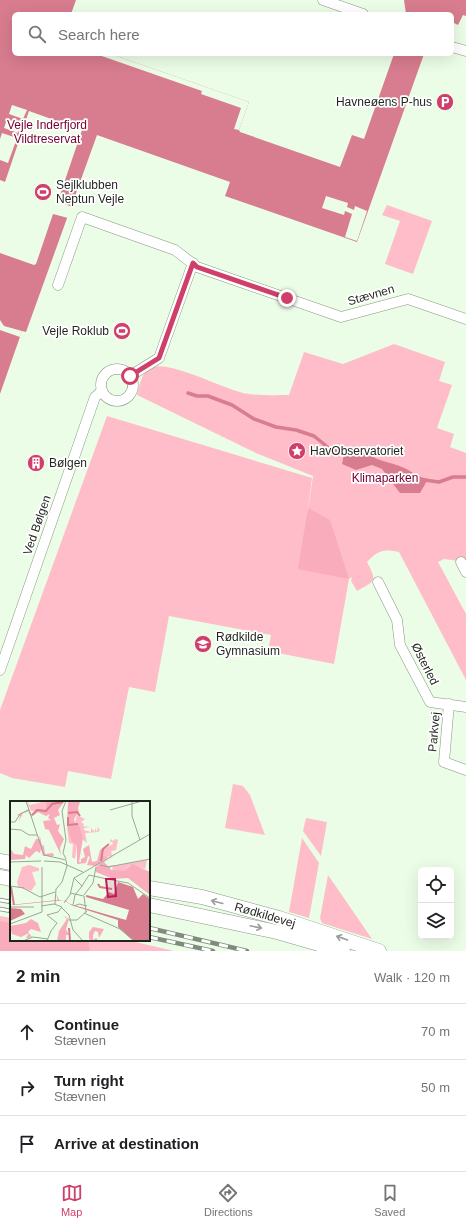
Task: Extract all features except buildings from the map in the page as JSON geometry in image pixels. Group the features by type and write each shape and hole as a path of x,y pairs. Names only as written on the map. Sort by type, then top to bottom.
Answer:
{"street":[{"path":"323,0 356,12"},
{"path":"454,48 466,52"},
{"name":"Stævnen","path":"58,285 82,217 175,250 197,267 341,317 408,299 466,319"},
{"path":"130,376 159,358 193,263"},
{"path":"110,370 122,370 128,373 133,384 132,390 123,399 111,399 102,391 102,379 110,370"},
{"name":"Ved Bølgen","path":"0,670 95,397 102,391"},
{"path":"461,562 466,572"},
{"name":"Østerled","path":"378,582 397,620 400,645 430,702 466,707"},
{"name":"Parkvej","path":"449,704 444,762 466,770"},
{"path":"0,861 10,863"},
{"path":"0,877 10,879"},
{"name":"Rødkildevej","path":"150,888 202,898 279,918 379,951"},
{"name":"Rødkildevej","path":"150,905 277,932 343,951"}],"green space":[{"path":"387,205 432,221 413,274 385,264 400,221 382,215"},
{"name":"Klimaparken","path":"394,344 445,362 439,381 452,385 437,428 454,434 450,447 466,453 466,562 444,559 438,562 466,614 466,680 399,552 382,551 367,562 373,577 373,580 368,585 357,591 351,581 352,577 349,579 334,664 268,651 271,635 169,616 155,692 129,687 111,779 68,771 65,787 12,778 0,773 0,710 107,416 312,478 305,530 313,476 256,453 137,395 140,382 146,371 153,367 161,366 172,368 243,393 260,395 289,395 304,352 343,364"},
{"path":"233,784 243,786 250,795 265,835 225,828"},
{"path":"306,818 327,822 321,856 303,831"},
{"path":"302,838 319,863 309,918 289,912"},
{"path":"328,875 372,939 322,923 320,918"},
{"path":"0,916 10,918 10,941 131,941 174,951 0,951"}],"shaded area":[{"path":"0,0 76,0 72,12 12,12 12,56 117,56 249,102 239,130 240,132 340,167 352,135 364,139 393,56 423,56 357,242 225,196 230,182 97,135 26,332 22,331 0,394"},
{"path":"404,0 466,0 466,16 463,15 458,25 454,23 454,12 406,12"},
{"path":"366,452 379,459 402,467 420,477 428,479 420,493 400,493 382,469 372,465 356,470 342,464 344,455"},
{"path":"308,508 330,520 349,579 298,569"},
{"path":"0,921 10,923 10,941 88,941 90,951 0,951"}],"pier":[{"path":"102,56 117,56 249,102 239,130 234,129 241,108 201,94 202,91"},
{"path":"12,105 27,110 23,119 9,114"},
{"path":"29,111 82,130 58,201 72,207 68,218 53,214 36,264 34,265 0,253 0,180 5,182"},
{"path":"7,119 21,124 18,133 4,128"},
{"path":"2,133 17,138 8,163 0,160 0,139"},
{"path":"326,196 348,203 347,207 354,210 355,206 367,211 357,241 345,237 352,214 345,211 344,215 322,208"},
{"path":"0,320 4,326 22,331 20,337 0,330"}],"waterway":[{"path":"188,393 197,396 208,396 232,405 254,419 276,427 296,430 314,436 330,449 348,456"},
{"path":"424,480 439,482 453,477 466,477"}],"railway":[{"path":"0,900 10,902"},
{"path":"0,909 10,911"},
{"path":"150,928 247,951"},
{"path":"150,937 213,951"}],"place":[{"name":"Havneøens P-hus","path":"445,102"},
{"name":"Sejlklubben Neptun Vejle","path":"43,192"},
{"name":"Vejle Roklub","path":"122,331"},
{"name":"HavObservatoriet","path":"297,451"},
{"name":"Bølgen","path":"36,463"},
{"name":"Rødkilde Gymnasium","path":"203,644"}],"route":[{"path":"130,376 159,358 193,263 197,267 287,298"}],"park label":[{"name":"Vejle Inderfjord Vildtreservat","path":"47,132"}]}
